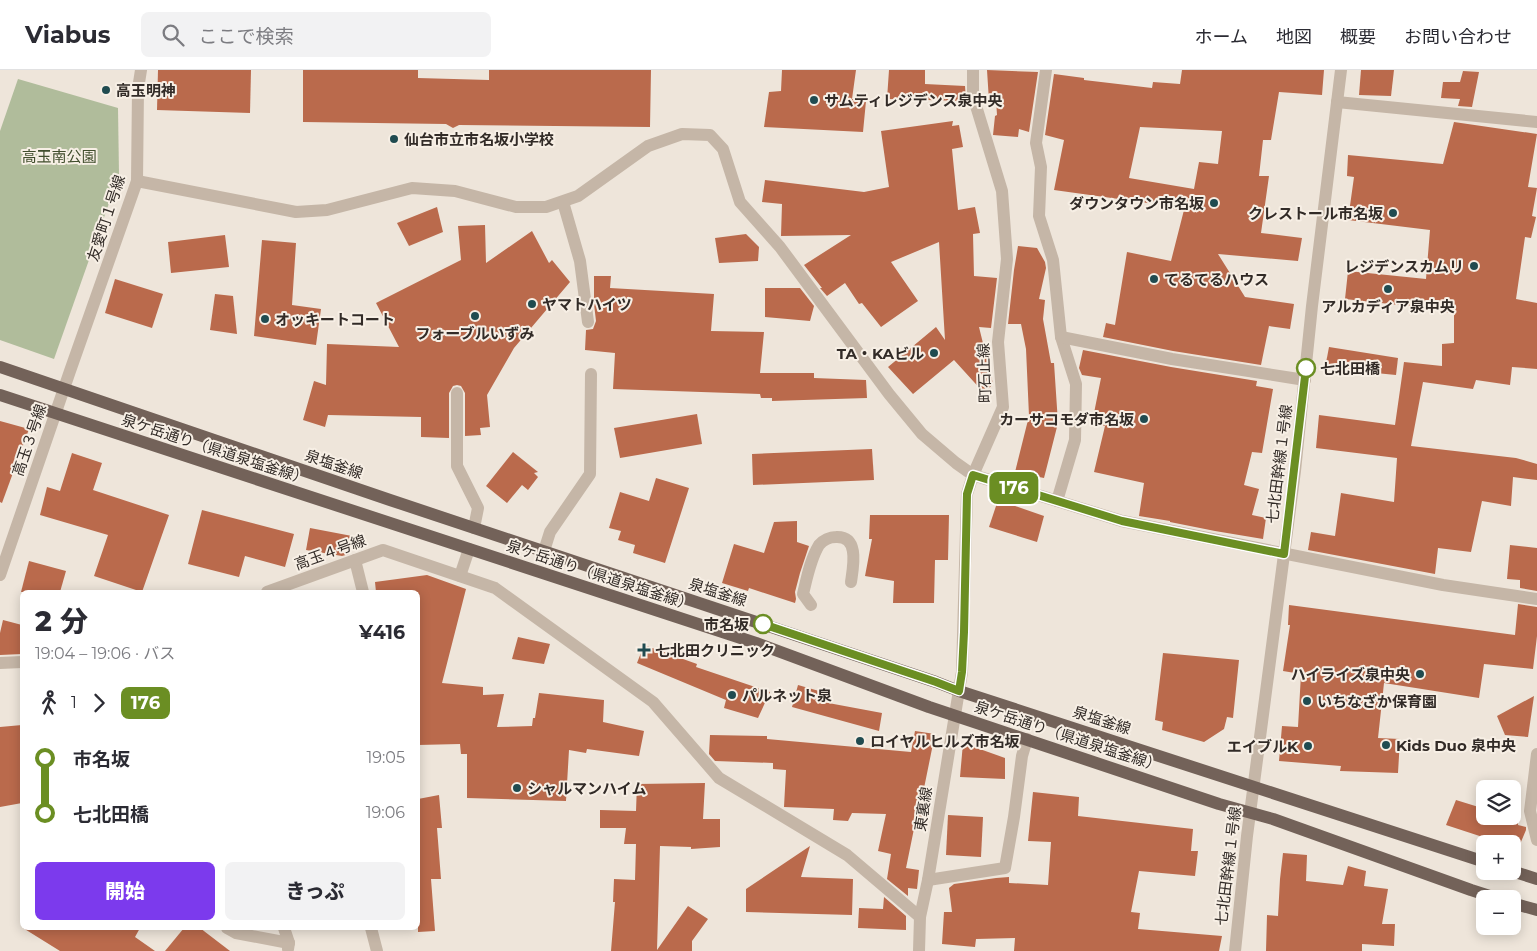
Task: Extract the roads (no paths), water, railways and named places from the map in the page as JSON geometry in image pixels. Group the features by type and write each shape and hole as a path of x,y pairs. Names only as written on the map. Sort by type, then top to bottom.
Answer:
{"main road":[{"name":"泉塩釜線","path":"0,367 959,691 1476,859"},
{"name":"泉ケ岳通り（県道泉塩釜線）","path":"0,395 756,643 955,715 1273,819 1476,892"},
{"path":"1521,874 1537,879"},
{"path":"1521,906 1537,910"}],"street":[{"name":"友愛町１号線","path":"70,371 138,181 138,89 141,70"},
{"name":"町石止線","path":"962,672 967,494 973,475 1003,407 998,342 1007,259 1002,191 973,96 973,70"},
{"path":"1046,70 1036,143 1041,167 1039,216 1053,260 1061,337 1076,384 1075,440 1057,501"},
{"name":"七北田幹線１号線","path":"1235,951 1250,813 1284,554 1341,70"},
{"path":"1337,102 1537,122"},
{"path":"138,181 296,212 327,210 412,188 456,191 516,207 546,207 578,196 648,146 682,134 710,135 723,149 740,202 780,247 889,394 922,434 973,475 1122,521 1443,586 1537,599"},
{"path":"563,202 580,261 588,322"},
{"path":"1061,337 1172,359 1305,380"},
{"name":"高玉３号線","path":"0,576 70,371"},
{"path":"544,551 550,532 590,474 591,374"},
{"path":"457,393 457,466 478,508 474,528"},
{"path":"811,605 803,594 813,558 820,543 830,537 840,537 850,543 854,556 851,582"},
{"path":"460,576 469,549"},
{"name":"高玉４号線","path":"272,590 383,550 495,588 653,702 719,778 847,855 920,917"},
{"path":"355,560 362,590"},
{"path":"0,663 20,662"},
{"name":"東裏線","path":"920,951 920,917 928,880 962,672"},
{"path":"928,880 1005,868 1022,756 1027,739"},
{"path":"1537,754 1530,812 1537,840"},
{"path":"232,930 288,947 284,930"},
{"path":"372,930 377,951"}],"place":[{"name":"高玉明神","path":"106,90"},
{"name":"サムティレジデンス泉中央","path":"814,100"},
{"name":"仙台市立市名坂小学校","path":"394,139"},
{"name":"ダウンタウン市名坂","path":"1214,203"},
{"name":"クレストール市名坂","path":"1393,213"},
{"name":"レジデンスカムリ","path":"1474,266"},
{"name":"てるてるハウス","path":"1154,279"},
{"name":"アルカディア泉中央","path":"1388,289"},
{"name":"ヤマトハイツ","path":"532,304"},
{"name":"フォーブルいずみ","path":"475,316"},
{"name":"オッキートコート","path":"265,319"},
{"name":"TA・KAビル","path":"934,353"},
{"name":"七北田橋","path":"1306,368"},
{"name":"カーサコモダ市名坂","path":"1144,419"},
{"name":"市名坂","path":"763,624"},
{"name":"七北田クリニック","path":"644,650"},
{"name":"ハイライズ泉中央","path":"1420,674"},
{"name":"パルネット泉","path":"732,695"},
{"name":"いちなざか保育園","path":"1307,701"},
{"name":"ロイヤルヒルズ市名坂","path":"860,741"},
{"name":"Kids Duo 泉中央","path":"1386,745"},
{"name":"エイブルK","path":"1308,746"},
{"name":"シャルマンハイム","path":"517,788"}],"park label":[{"name":"高玉南公園","path":"59,156"}]}
